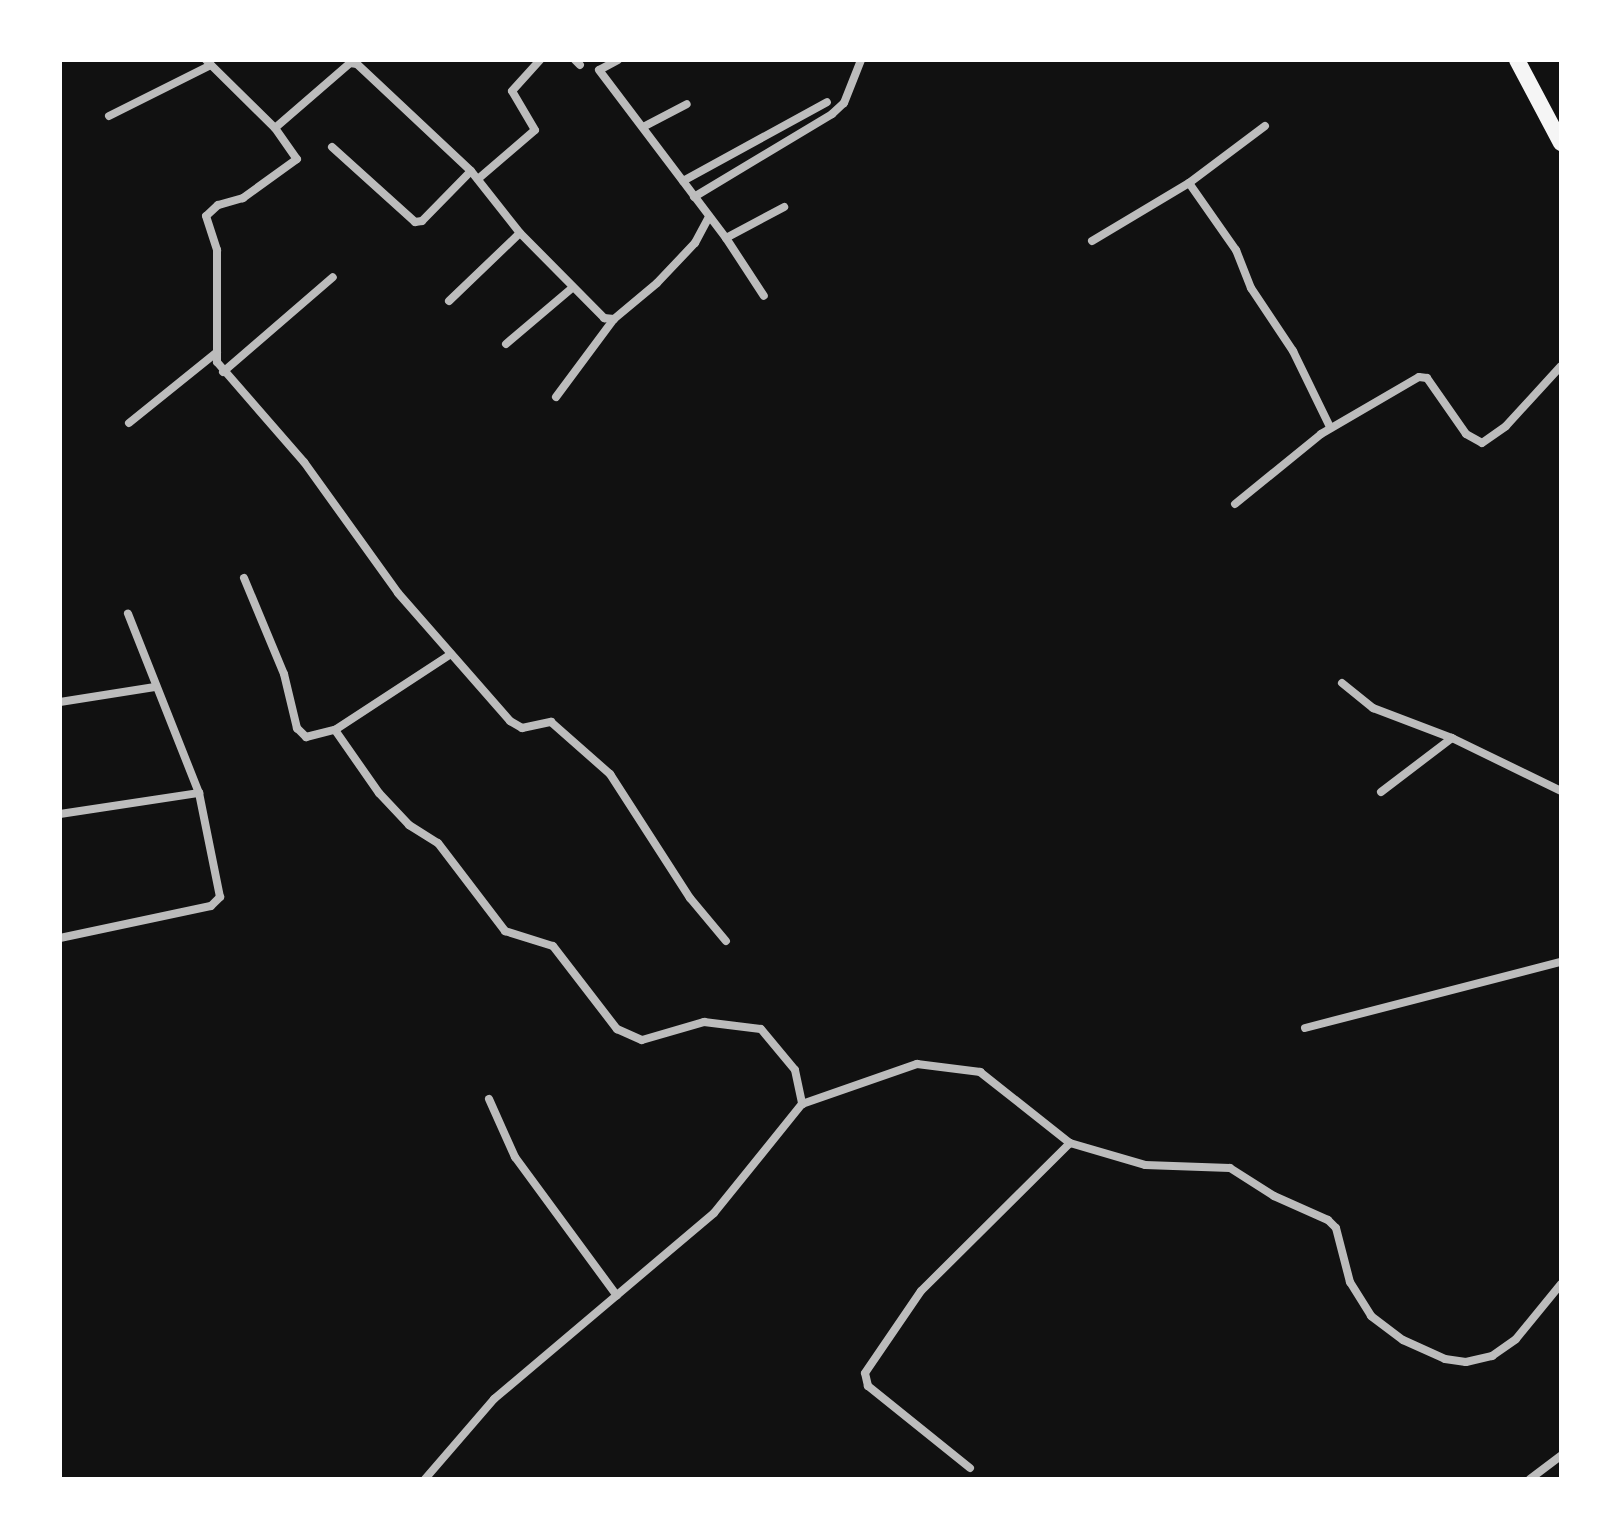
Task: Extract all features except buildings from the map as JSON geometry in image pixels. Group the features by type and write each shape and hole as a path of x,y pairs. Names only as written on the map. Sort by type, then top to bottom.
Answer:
{"main road":[{"path":"1517,60 1561,143"}],"street":[{"path":"332,147 415,222 422,221 474,175 534,132 534,123 512,91 540,60"},
{"path":"618,60 599,70 645,126 764,296"},
{"path":"694,197 832,114 844,103 861,60"},
{"path":"109,116 209,62 275,128 297,159 243,198 218,205 206,216 217,250 217,352 223,372 304,462 382,573 516,726 551,722 610,774 690,898 726,941"},
{"path":"275,128 352,62 474,175 520,233 572,288 604,318 614,319"},
{"path":"683,181 827,102"},
{"path":"645,126 687,104"},
{"path":"1092,241 1189,183 1265,126"},
{"path":"1189,183 1227,235 1330,427"},
{"path":"726,238 784,207"},
{"path":"556,397 614,319 695,243 709,217"},
{"path":"449,301 520,233"},
{"path":"223,372 333,277"},
{"path":"506,344 572,288"},
{"path":"129,423 217,352"},
{"path":"1235,504 1330,427 1422,376 1466,434 1486,442 1561,366"},
{"path":"244,578 284,674 297,728 306,737 335,730 451,654"},
{"path":"60,938 217,903 222,889 199,793 128,614"},
{"path":"1342,683 1373,708 1452,738 1561,791"},
{"path":"60,702 155,687"},
{"path":"335,730 393,810 438,843 505,931 553,946 617,1029 642,1040 704,1022 761,1029 795,1070 802,1104"},
{"path":"1381,792 1452,738"},
{"path":"60,814 199,793"},
{"path":"1305,1028 1561,962"},
{"path":"425,1479 494,1399 714,1213 802,1104 890,1069 939,1062 994,1080 1037,1122 1070,1143 1145,1165 1220,1165 1287,1204 1328,1220 1336,1228 1350,1282 1371,1316 1403,1340 1445,1359 1466,1362 1492,1356 1516,1339 1561,1284"},
{"path":"489,1099 515,1157 617,1296"},
{"path":"970,1468 868,1386 865,1373 921,1291 1070,1143"},
{"path":"1530,1479 1561,1456"}]}
